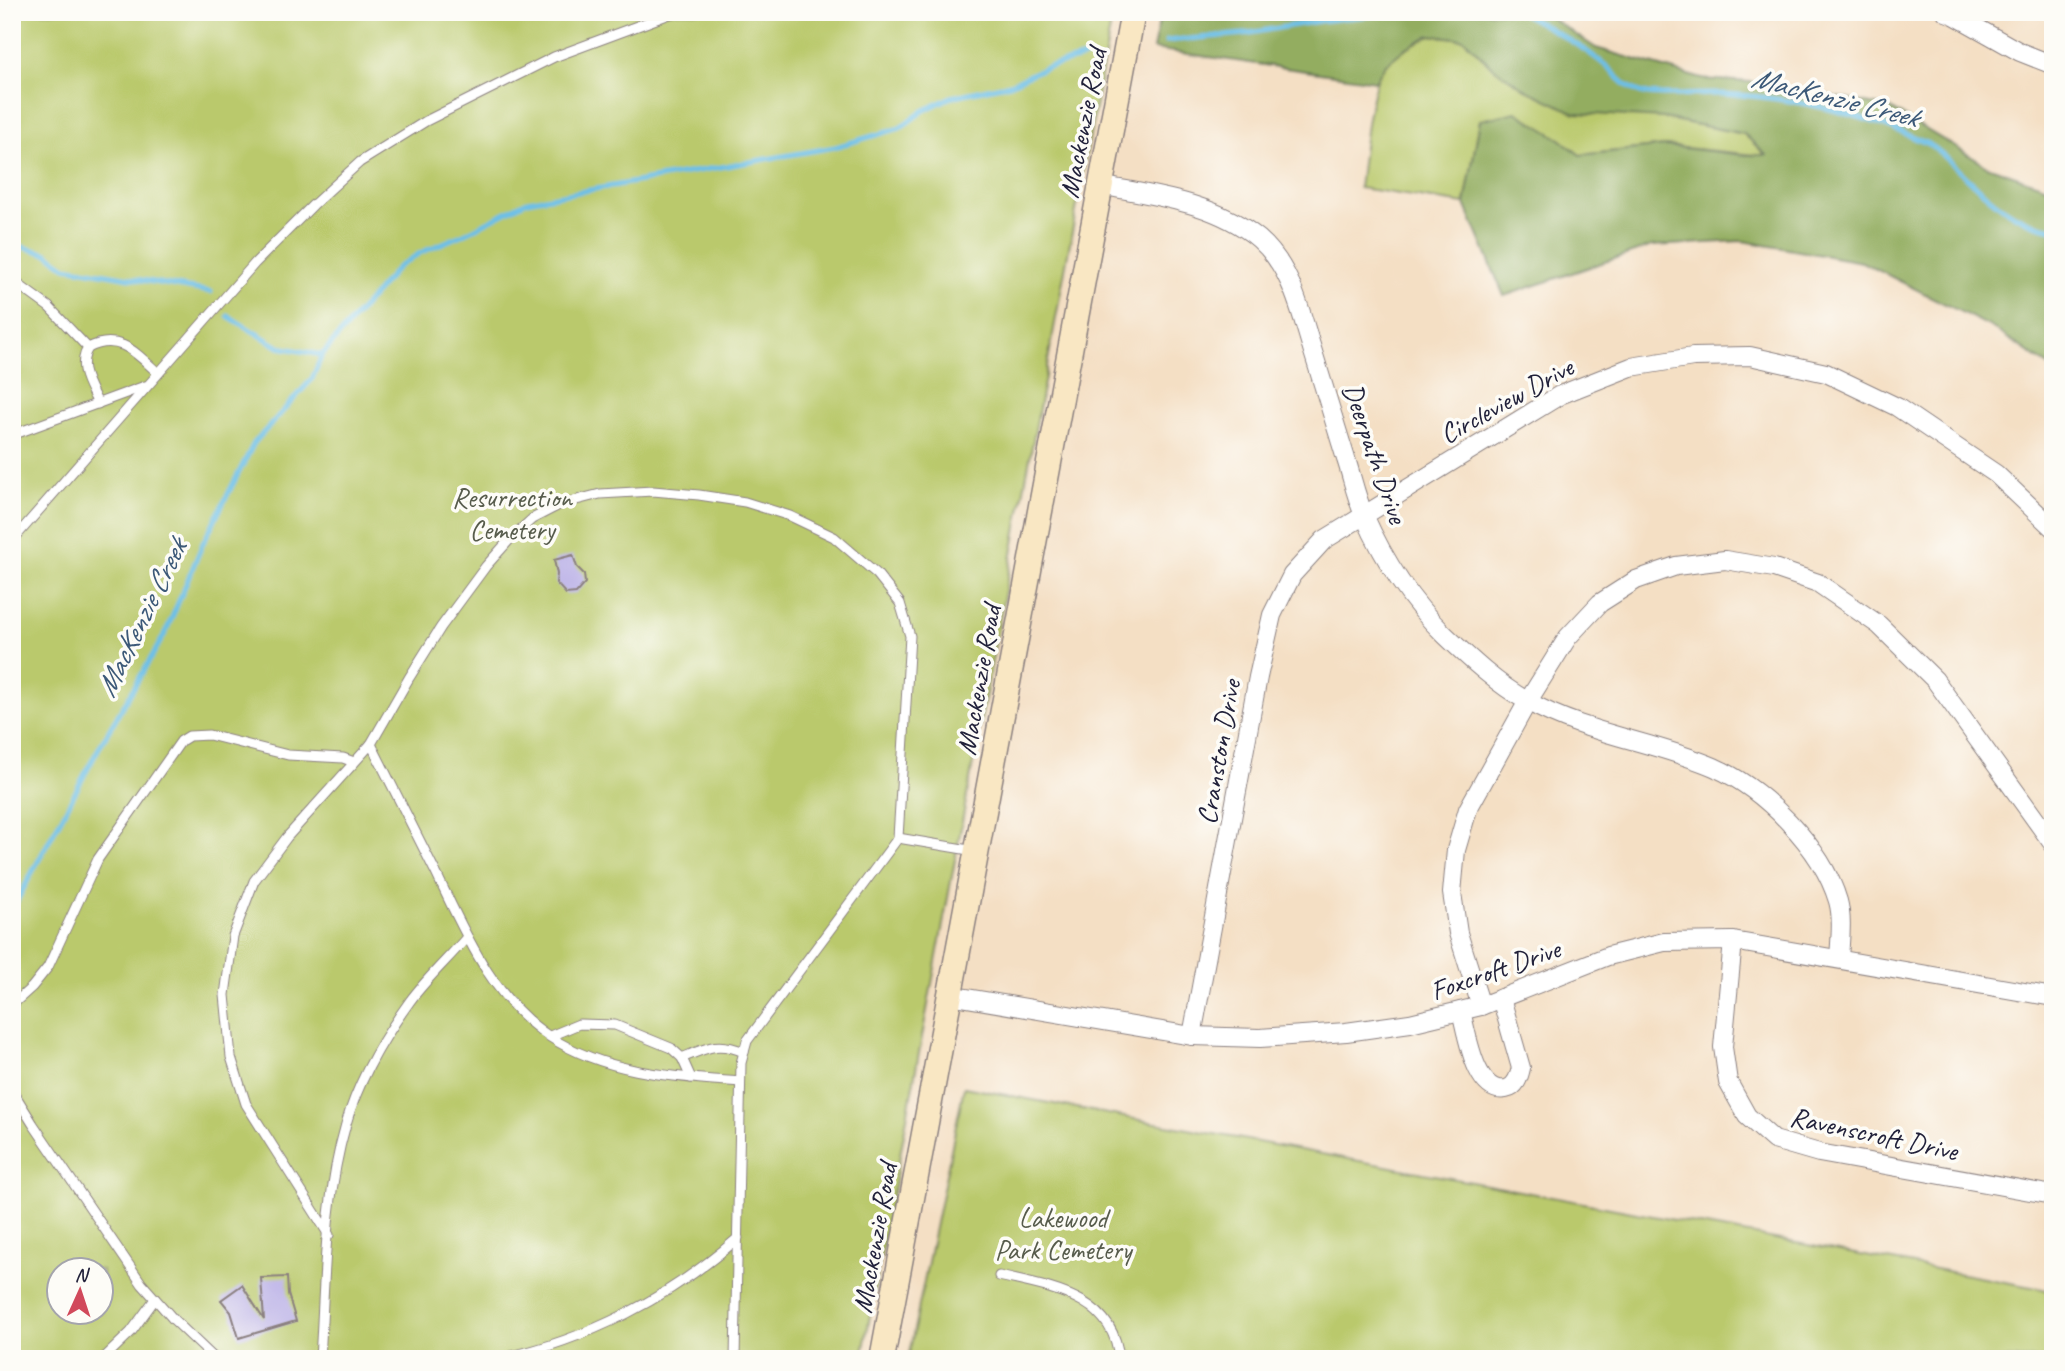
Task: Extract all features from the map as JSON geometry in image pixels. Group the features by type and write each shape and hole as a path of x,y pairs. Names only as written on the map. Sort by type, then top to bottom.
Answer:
{"main road":[{"name":"Mackenzie Road","path":"882,1359 1133,12"}],"street":[{"path":"1945,12 2020,52 2053,65"},
{"name":"Deerpath Drive","path":"1100,185 1200,207 1222,216 1258,239 1281,265 1297,300 1363,514 1403,584 1444,633 1496,680 1528,701 1581,725 1714,768 1752,790 1791,823 1821,863 1838,901 1841,929 1839,959"},
{"name":"Circleview Drive","path":"1363,514 1572,390 1631,367 1693,357 1750,356 1826,373 1897,407 1996,474 2053,528"},
{"name":"Cranston Drive","path":"1192,1036 1258,677 1272,615 1292,575 1324,540 1363,514"},
{"path":"1481,1006 1458,933 1452,893 1456,849 1468,808 1528,701 1568,637 1600,603 1636,580 1676,566 1725,560 1774,568 1818,583 1878,625 1935,680 2053,844"},
{"name":"Foxcroft Drive","path":"949,995 1192,1036 1260,1038 1346,1032 1410,1023 1481,1006 1608,956 1664,942 1734,941 2053,997"},
{"name":"Ravenscroft Drive","path":"1734,941 1723,1047 1728,1082 1747,1116 1774,1140 1819,1153 2053,1195"},
{"path":"1461,1011 1479,1075 1487,1085 1498,1090 1510,1088 1518,1080 1521,1068 1502,998"}],"lane":[{"path":"12,541 255,263 360,162 426,121 554,57 675,12"},
{"path":"12,280 49,307 88,348"},
{"path":"99,404 82,367 88,348 107,341 120,342 131,347 158,373"},
{"path":"12,435 147,385"},
{"path":"329,1235 246,1104 232,1058 225,995 233,936 254,881 287,837 371,744 441,627 486,566 532,519 561,504 600,494 653,491 745,502 790,516 834,537 877,574 900,603 909,636 898,838 747,1041 744,1052 740,1082 735,1359"},
{"path":"12,1005 32,987 48,967 97,859 181,741 189,736 209,735 288,755 343,758 354,762"},
{"path":"371,744 480,963 511,1003 550,1037 586,1055 626,1069 740,1082"},
{"path":"898,838 976,852"},
{"path":"320,1359 336,1168 346,1123 379,1050 411,1000 467,937"},
{"path":"550,1037 579,1024 615,1025 671,1048 682,1058 691,1078"},
{"path":"682,1058 702,1049 725,1044 744,1052"},
{"path":"12,1090 134,1272 155,1299 215,1359"},
{"path":"498,1359 530,1353 608,1322 669,1290 708,1264 738,1238"},
{"path":"999,1276 1058,1290 1083,1301 1103,1316 1113,1333 1119,1359"},
{"path":"103,1359 131,1332 155,1299"}],"green space":[{"name":"Resurrection Cemetery","path":"12,12 1113,12 862,1359 12,1359"},
{"path":"1161,12 1542,12 1596,48 1702,79 1768,83 1890,108 1987,166 2053,189 2053,369 1991,327 1862,262 1742,241 1652,246 1504,296 1465,204 1480,120 1516,112 1560,139 1580,155 1665,146 1766,155 1744,134 1663,118 1575,113 1528,91 1492,67 1464,39 1430,35 1406,48 1385,65 1375,81 1153,49"},
{"path":"1430,35 1465,39 1492,67 1663,118 1744,134 1767,156 1665,146 1580,155 1560,139 1480,120 1465,204 1359,188 1370,105 1379,75 1395,56"},
{"name":"Lakewood Park Cemetery","path":"964,1087 2053,1291 2053,1359 908,1359"}],"building":[{"path":"573,555 577,567 584,574 585,583 576,593 566,594 556,583 554,560"},
{"path":"287,1277 288,1294 296,1321 239,1338 231,1312 221,1300 242,1285 264,1320 261,1278"}],"waterway":[{"name":"MacKenzie Creek","path":"1166,41 1244,34 1319,21 1401,12"},
{"name":"MacKenzie Creek","path":"1520,12 1585,50 1627,85 1643,93 1723,94 1802,103 1854,116 1904,133 1937,149 1980,190 2014,215 2053,229"},
{"path":"12,910 101,744 165,634 203,543 254,443 312,379 322,355 398,267 420,253 466,233 527,201 835,147 900,128 923,111 951,97 1010,84 1044,68 1085,57"},
{"path":"12,244 48,254 66,267 211,292"},
{"path":"228,316 279,347 322,355"}]}
